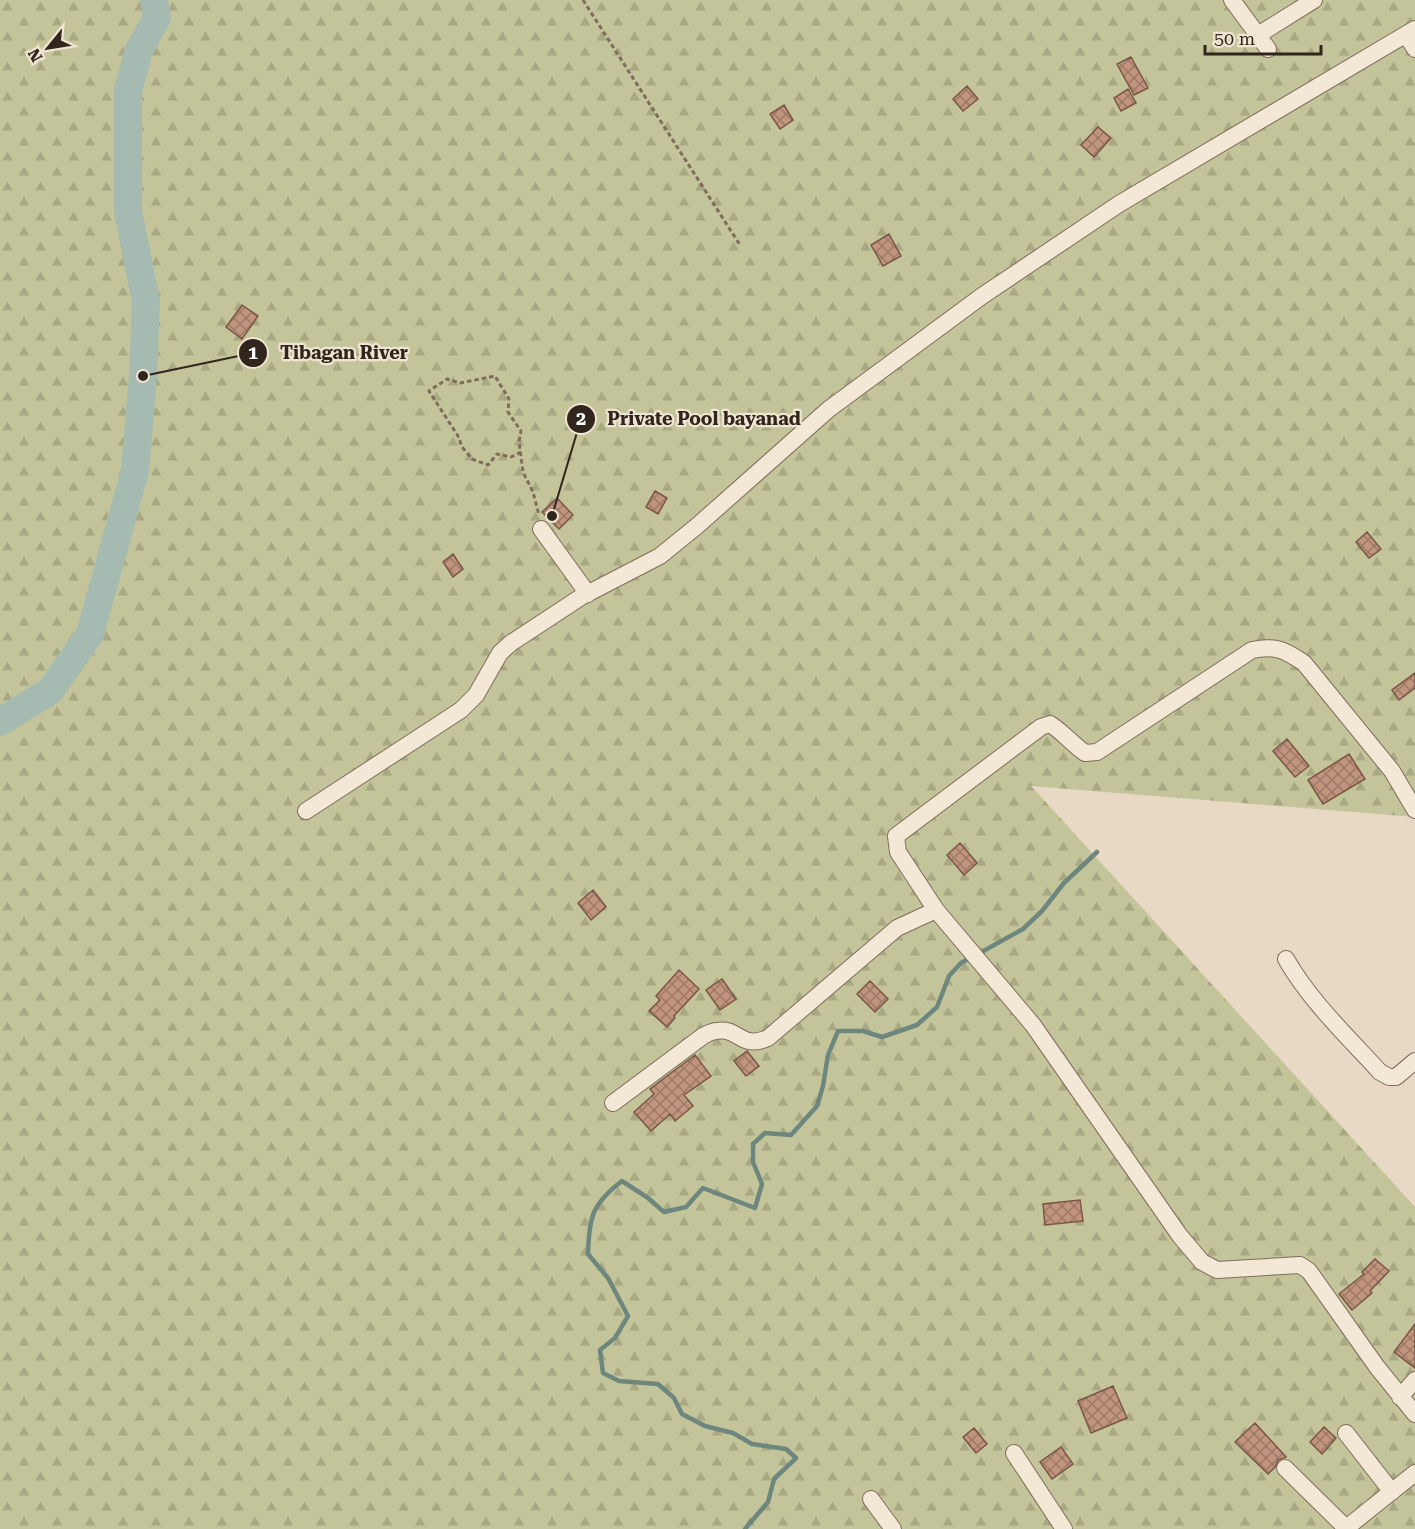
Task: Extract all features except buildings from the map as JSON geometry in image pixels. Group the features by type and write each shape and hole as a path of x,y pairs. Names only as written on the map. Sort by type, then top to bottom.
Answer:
{"street":[{"path":"1232,0 1263,42 1310,1"},
{"path":"306,811 461,710 476,695 500,653 511,643 588,594 660,556 829,409 982,296 1119,204 1412,38"},
{"path":"541,529 588,594"},
{"path":"1415,810 1392,771 1304,663 1289,652 1270,646 1252,650 1097,752 1085,753 1074,745 1062,731 1050,724 1041,727 896,836 898,852 936,910 1033,1025 1180,1236 1202,1262 1217,1270 1300,1265 1309,1271 1400,1397 1415,1414"},
{"path":"613,1103 710,1033 723,1031 733,1033 747,1042 756,1043 768,1038 897,928 936,910"},
{"path":"1286,958 1295,975 1316,1002 1380,1072 1389,1077 1396,1077 1415,1061"},
{"path":"1400,1397 1415,1380"},
{"path":"1346,1433 1392,1492"},
{"path":"1014,1453 1064,1529"},
{"path":"1285,1468 1345,1529 1415,1473"},
{"path":"871,1498 893,1529"}],"path":[{"path":"584,0 740,245"},
{"path":"521,452 511,457 497,454 488,465 472,459 462,447 458,436 429,391 447,379 460,383 495,376 509,399 508,412 521,431 523,471 533,492 541,529"}],"green space":[{"path":"0,0 1415,0 1415,817 1031,786 1415,1207 1415,1529 0,1529"}],"waterway":[{"path":"0,722 50,691 90,634 135,471 143,376 146,301 128,212 128,90 139,50 157,18 154,0"},
{"path":"978,954 1023,929 1042,911 1064,883 1097,852"},
{"path":"745,1529 768,1502 774,1479 796,1458 786,1449 752,1444 733,1433 705,1426 682,1414 674,1398 658,1384 619,1381 603,1373 600,1350 615,1338 628,1316 608,1278 588,1254 594,1212 604,1197 622,1181 664,1212 686,1207 703,1188 755,1208 762,1184 753,1162 753,1144 765,1133 791,1135 817,1106 828,1055 838,1031 863,1031 882,1037 917,1025 937,1007 949,976 961,963 970,958"}],"place":[{"name":"Tibagan River","path":"143,376"},
{"name":"Private Pool bayanad","path":"552,516"}]}
